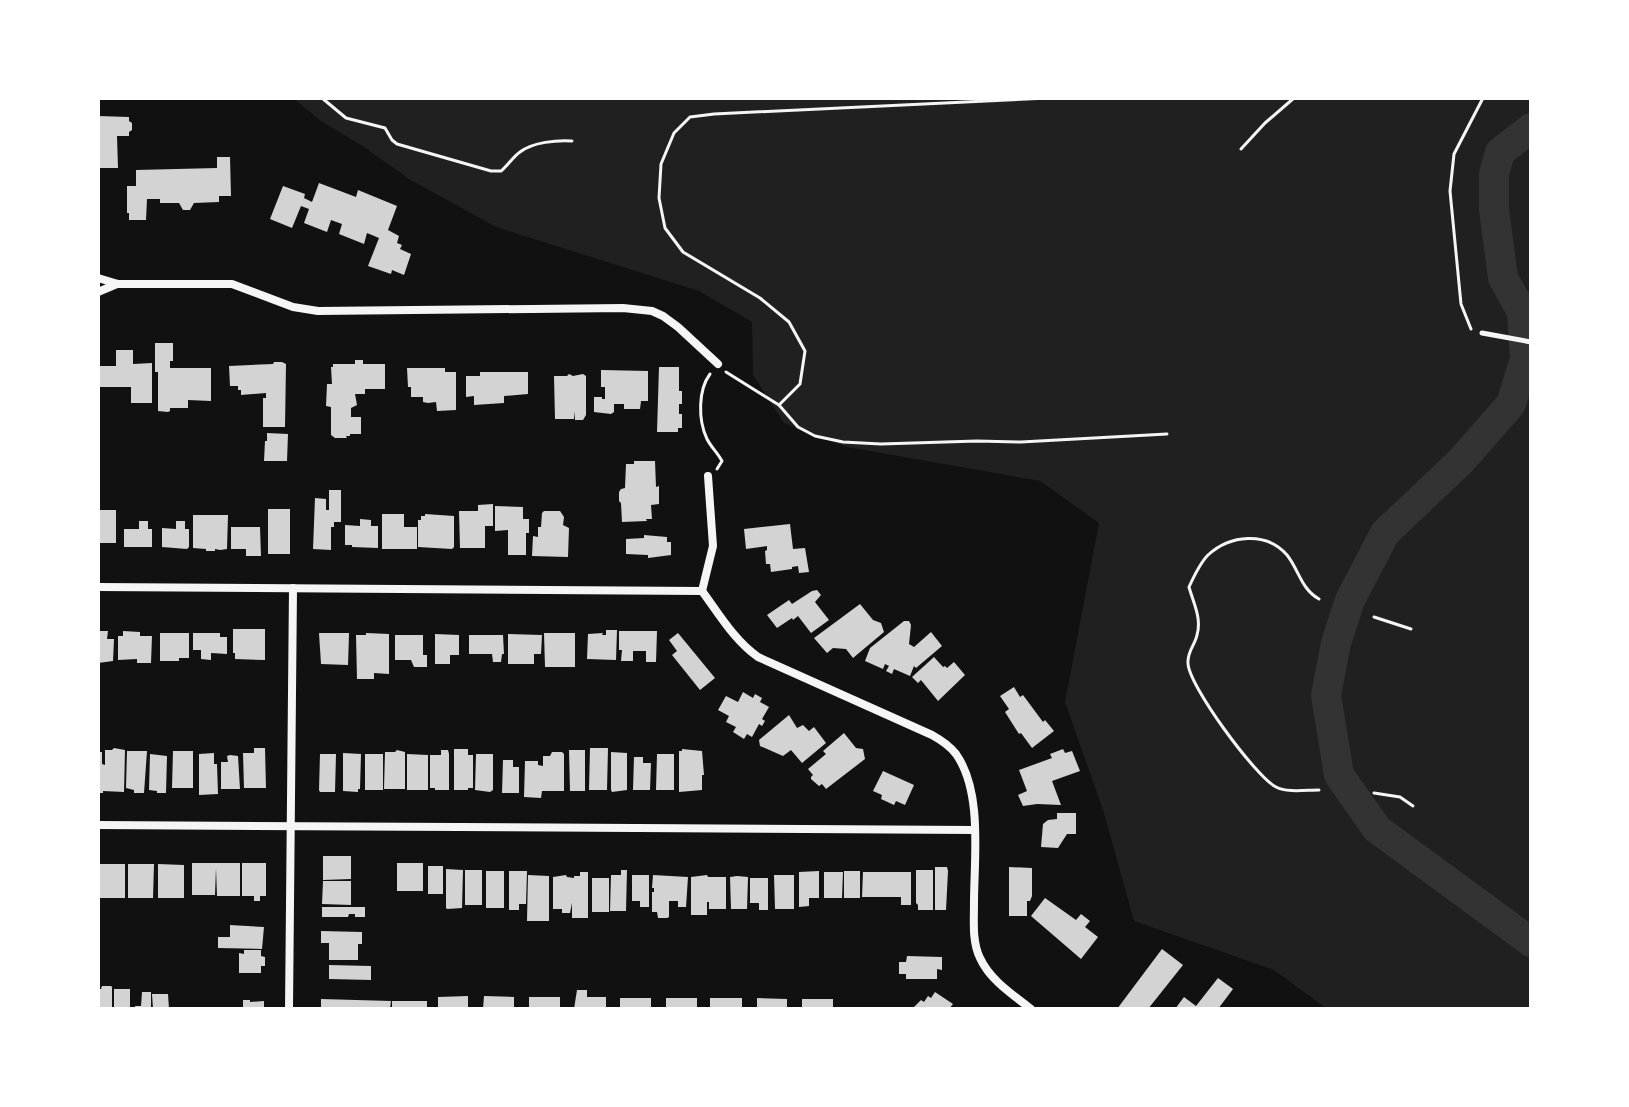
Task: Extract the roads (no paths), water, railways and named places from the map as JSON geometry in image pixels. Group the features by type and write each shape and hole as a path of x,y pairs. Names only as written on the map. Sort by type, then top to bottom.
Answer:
{"street":[{"path":"98,278 118,284 232,284 293,307 318,311 623,308 652,311 678,327 718,364"},
{"path":"98,292 118,284"},
{"path":"708,476 713,546 702,591 732,633 758,657 932,735 954,751 970,787 974,830 974,919 979,957 992,977 1031,1009"},
{"path":"98,587 702,591"},
{"path":"289,1009 293,588"},
{"path":"98,825 974,830"}],"lane":[{"path":"1482,333 1531,342"}],"waterway":[{"path":"1531,128 1500,152 1494,174 1494,209 1503,278 1522,312 1525,359 1511,404 1461,461 1385,533 1350,600 1336,643 1326,695 1339,775 1377,829 1531,942"}]}
